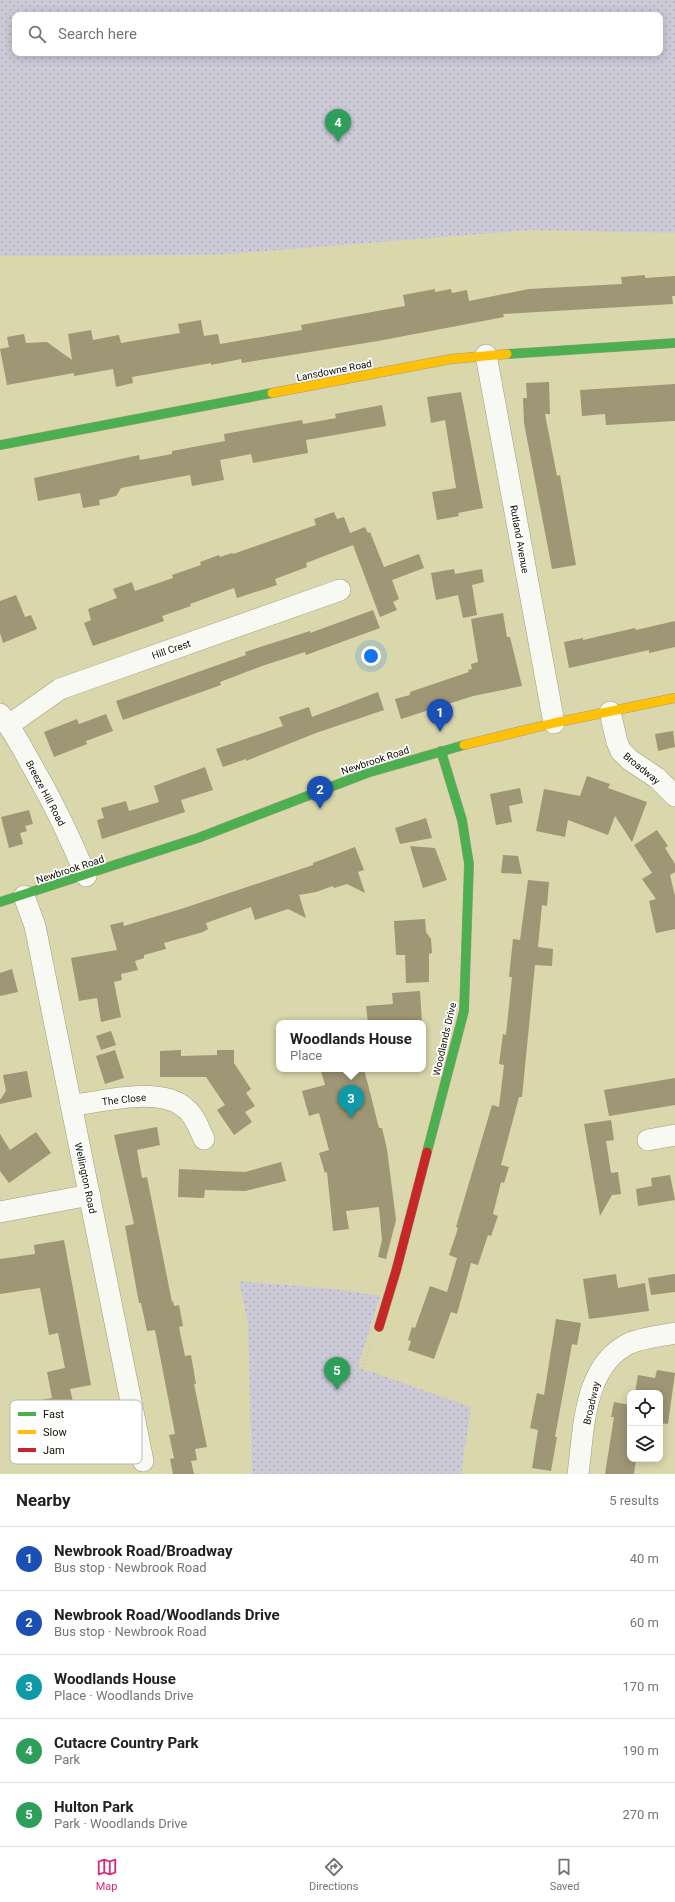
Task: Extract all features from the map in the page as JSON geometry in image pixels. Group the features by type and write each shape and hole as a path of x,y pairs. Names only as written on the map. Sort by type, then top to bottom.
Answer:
{"main road":[{"name":"Lansdowne Road","path":"0,445 451,359 486,355 675,343"},
{"name":"Newbrook Road","path":"0,902 24,896 86,876 198,838 367,773 441,751 554,723 675,698"},
{"name":"Woodlands Drive","path":"379,1327 396,1271 464,1011 469,864 462,820 441,751"}],"street":[{"name":"Rutland Avenue","path":"486,355 554,723"},
{"name":"Hill Crest","path":"5,719 60,689 340,590"},
{"name":"Broadway","path":"610,712 617,742 621,751 630,760 657,778 675,796"},
{"name":"Breeze Hill Road","path":"5,719 46,791 73,844 86,876"},
{"name":"Wellington Road","path":"24,896 35,926 131,1400"},
{"name":"The Close","path":"71,1106 136,1097 158,1096 184,1107 191,1113 204,1140"},
{"path":"648,1140 675,1136"},
{"path":"0,1212 90,1195"},
{"name":"Broadway","path":"578,1474 588,1404 593,1384 601,1368 616,1353 629,1344 645,1338 675,1333"},
{"name":"Wellington Road","path":"142,1456 143,1461"}],"path":[{"path":"0,15 12,52"},
{"path":"13,56 24,89 58,156 76,176 99,185 198,180 280,168 347,152 355,153 370,161 413,172 454,178 625,178 661,171 675,171"},
{"path":"352,1474 351,1402 366,1352 379,1327"}],"shaded area":[{"path":"0,0 675,0 675,233 531,230 215,255 0,256"},
{"path":"239,1281 335,1289 380,1296 358,1367 471,1407 461,1474 252,1474 248,1323"}],"building":[{"path":"645,275 645,278 675,276 675,296 672,296 673,304 503,314 504,317 378,341 242,363 241,359 211,365 211,363 132,377 133,383 116,387 113,369 74,376 74,373 7,385 0,349 9,347 7,337 24,334 26,343 47,342 72,360 68,334 91,330 93,340 119,335 121,343 180,333 178,324 201,320 204,336 218,334 220,344 302,330 301,325 405,306 403,295 435,289 435,292 451,289 452,293 467,290 469,301 529,289 622,284 621,277"},
{"path":"549,382 550,414 545,414 557,476 560,475 576,565 552,569 524,423 523,398 527,398 526,383"},
{"path":"675,384 675,421 606,425 605,414 582,416 580,390"},
{"path":"461,392 483,508 458,513 459,516 437,520 432,492 456,488 445,420 431,423 427,397"},
{"path":"382,405 386,426 306,440 308,453 253,463 251,454 220,460 224,480 192,486 190,475 121,488 116,496 99,500 100,505 83,508 80,493 38,501 34,478 139,455 140,460 172,454 172,451 225,441 224,434 302,420 303,424 336,418 335,414"},
{"path":"334,512 337,519 344,517 350,533 365,527 368,533 370,532 384,567 419,554 424,568 392,580 399,599 393,602 397,610 380,617 353,545 306,563 307,567 275,579 277,585 237,598 234,588 162,616 164,621 93,646 84,623 91,620 88,609 117,598 113,589 132,582 135,591 173,578 172,575 201,565 200,562 219,555 220,557 233,554 316,525 314,519"},
{"path":"454,569 455,574 482,569 484,582 472,585 477,615 463,618 458,595 436,600 431,573"},
{"path":"16,595 25,617 31,615 37,629 3,643 0,633 0,601"},
{"path":"373,610 380,628 306,655 305,652 262,666 220,682 221,685 123,720 116,701 246,655 245,652 310,631 310,633"},
{"path":"503,613 507,637 510,637 522,686 473,696 401,719 395,699 410,695 410,692 469,672 468,670 472,669 471,664 478,662 471,619"},
{"path":"675,621 675,647 649,653 649,650 569,668 564,642 583,638 583,640 635,628 636,630"},
{"path":"378,692 384,710 316,733 246,761 246,759 223,767 216,749 283,726 279,717 309,707 312,717"},
{"path":"106,714 113,731 86,741 87,744 54,757 44,732 77,719 79,724"},
{"path":"673,731 675,747 658,751 655,734"},
{"path":"205,767 213,790 181,800 185,812 102,839 97,820 104,818 101,808 126,801 129,811 159,802 154,786"},
{"path":"587,776 610,784 608,788 647,802 632,842 615,816 608,835 568,820 565,837 536,831 544,789 580,796"},
{"path":"520,788 523,803 509,806 512,822 496,825 490,794"},
{"path":"29,810 33,824 25,826 27,831 20,833 23,844 9,848 1,817"},
{"path":"426,818 432,838 400,844 395,828"},
{"path":"657,830 668,846 665,848 675,864 675,872 670,875 675,896 675,929 656,933 649,901 656,899 642,879 652,873 634,845"},
{"path":"410,846 435,848 447,880 423,888"},
{"path":"355,847 364,870 358,872 365,893 347,884 334,888 333,886 316,892 299,895 306,918 288,909 255,920 251,907 206,923 208,929 203,932 164,943 166,949 144,955 144,958 135,961 138,970 121,974 122,980 114,982 121,1017 101,1022 97,998 79,1001 71,958 117,950 110,925 123,922 124,926 181,909 313,865 313,863"},
{"path":"503,855 518,856 522,874 501,873"},
{"path":"528,880 549,882 547,906 542,905 538,947 553,949 552,966 535,965 522,1097 519,1097 501,1165 509,1167 504,1183 501,1182 493,1214 498,1216 491,1236 488,1235 478,1265 471,1263 457,1314 451,1312 434,1359 408,1350 411,1341 408,1340 412,1327 415,1328 430,1286 447,1292 457,1258 449,1255 458,1228 456,1227 492,1105 499,1107 504,1065 499,1064 503,1034 506,1035 512,977 509,977 513,939 520,940"},
{"path":"425,919 426,932 431,939 432,953 429,954 429,982 406,983 405,955 396,955 394,921"},
{"path":"12,969 18,992 0,996 0,973"},
{"path":"420,991 422,1020 368,1020 366,1006 393,1004 392,993"},
{"path":"111,1031 116,1045 101,1050 96,1036"},
{"path":"115,1050 124,1078 105,1084 96,1056"},
{"path":"181,1050 181,1056 217,1055 217,1050 234,1050 234,1063 251,1089 246,1093 255,1106 245,1112 252,1122 234,1135 217,1110 225,1105 206,1077 160,1077 160,1051"},
{"path":"27,1071 32,1097 0,1104 0,1100 6,1091 3,1075"},
{"path":"321,1072 365,1072 379,1128 382,1128 387,1149 396,1220 386,1259 378,1257 382,1240 379,1207 346,1211 349,1229 333,1231 327,1172 325,1173 319,1153 329,1150 319,1113 309,1116 302,1091 325,1085"},
{"path":"675,1078 675,1105 609,1116 604,1090"},
{"path":"611,1120 614,1140 606,1141 611,1173 618,1172 621,1194 612,1195 600,1216 584,1124"},
{"path":"157,1127 160,1145 137,1150 142,1178 147,1177 172,1302 173,1301 174,1306 179,1305 183,1326 179,1327 185,1356 191,1355 196,1384 194,1384 207,1447 195,1449 197,1460 191,1461 194,1474 173,1474 170,1459 174,1458 169,1435 175,1434 155,1330 147,1331 141,1303 139,1303 125,1226 134,1224 114,1135"},
{"path":"36,1132 51,1153 9,1183 0,1171 0,1134 10,1150"},
{"path":"281,1162 286,1181 245,1191 205,1190 204,1198 178,1197 179,1169 245,1172"},
{"path":"670,1175 675,1200 638,1206 636,1189 652,1186 651,1178"},
{"path":"64,1240 91,1385 70,1389 73,1400 40,1400 52,1398 47,1372 65,1368 58,1333 49,1335 40,1288 0,1294 0,1259 35,1254 34,1245"},
{"path":"616,1274 618,1288 645,1283 649,1311 589,1319 583,1279"},
{"path":"675,1274 675,1292 651,1295 648,1278"},
{"path":"556,1319 581,1323 577,1345 572,1344 555,1437 557,1437 551,1471 532,1468 538,1430 530,1428 537,1393 544,1395"},
{"path":"657,1370 675,1373 668,1424 663,1423 663,1390 636,1390 638,1375 655,1378"},
{"path":"614,1402 627,1404 627,1462 636,1462 634,1474 605,1474 614,1417 611,1417"}],"traffic: fast":[{"path":"507,354 675,343"},
{"path":"0,445 272,393"},
{"path":"0,902 198,838 367,773 464,745"},
{"path":"427,1152 464,1011 469,864 462,820 441,751"}],"traffic: slow":[{"path":"272,393 451,359 507,354"},
{"path":"464,745 554,723 675,698"}],"traffic: jam":[{"path":"379,1327 396,1271 427,1152"}],"place":[{"name":"Cutacre Country Park","path":"338,142"},
{"name":"Newbrook Road/Broadway","path":"440,732"},
{"name":"Newbrook Road/Woodlands Drive","path":"320,809"},
{"name":"Woodlands House","path":"351,1118"},
{"name":"Hulton Park","path":"337,1390"}]}
